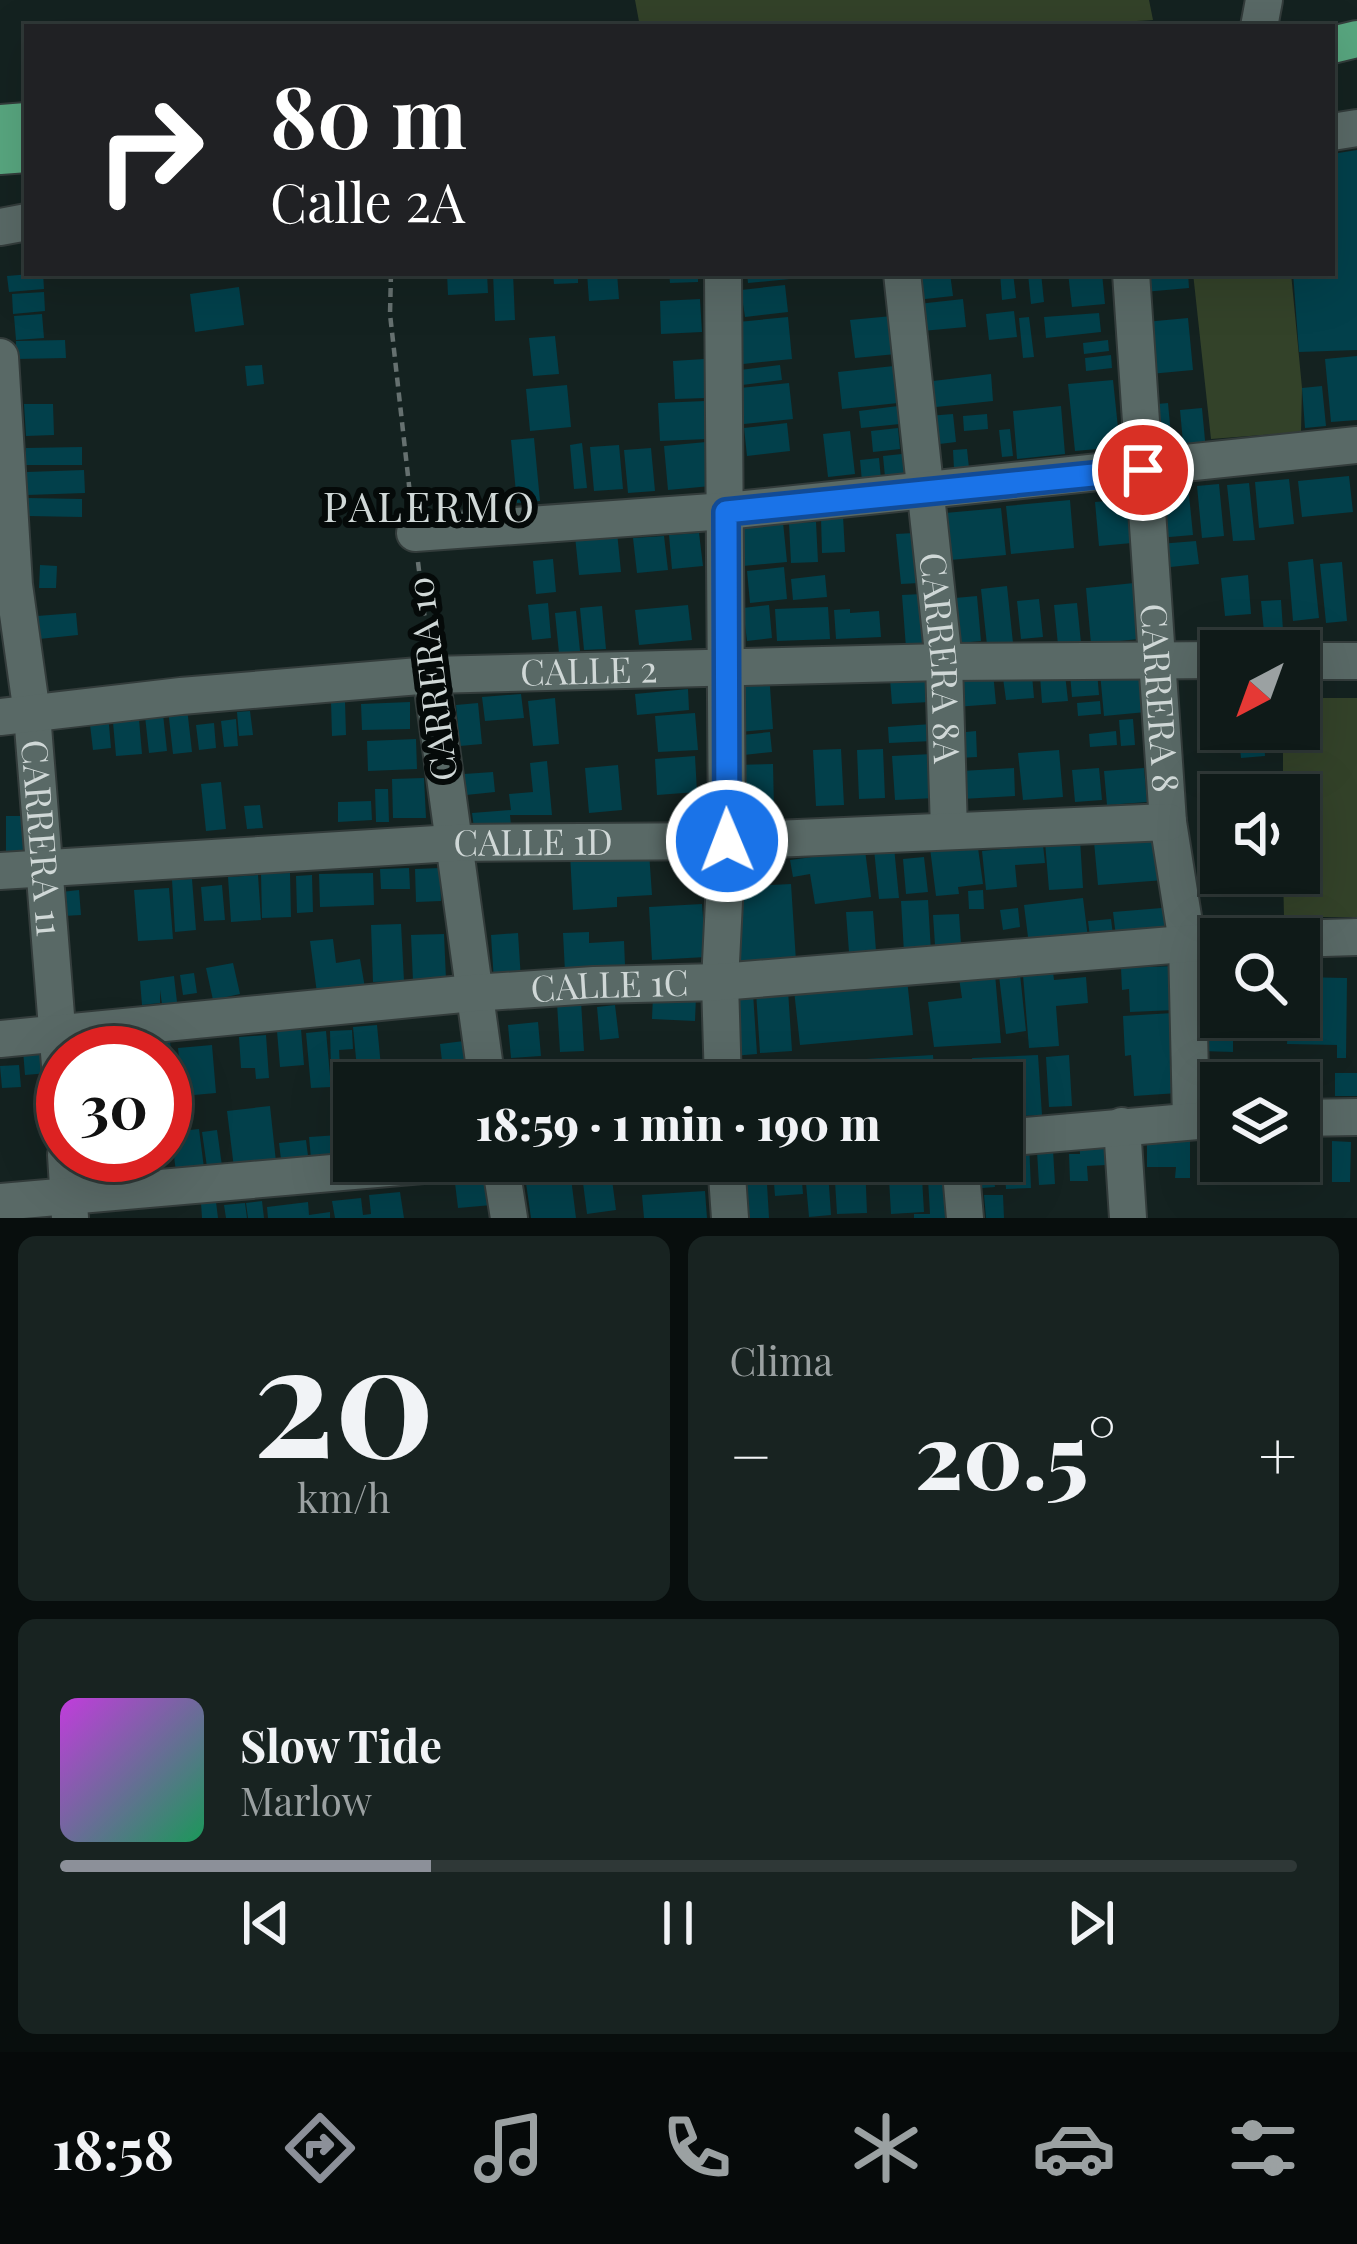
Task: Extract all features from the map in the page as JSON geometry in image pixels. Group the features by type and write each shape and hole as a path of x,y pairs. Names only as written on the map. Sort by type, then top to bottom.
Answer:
{"street":[{"path":"723,276 727,841 723,1062"},
{"name":"CARRERA 8A","path":"902,276 944,662 950,831"},
{"name":"CARRERA 8","path":"1131,276 1168,822 1200,928"},
{"name":"CARRERA 11","path":"0,357 16,716 45,870 58,1026"},
{"path":"415,533 726,512 1357,445"},
{"name":"CALLE 2","path":"16,716 181,696 431,675 1200,660"},
{"path":"1320,661 1357,661"},
{"name":"CARRERA 10","path":"431,675 484,1062"},
{"name":"CALLE 1D","path":"0,871 453,843 727,841 1168,822"},
{"path":"1320,938 1357,937"},
{"name":"CALLE 1C","path":"148,1026 473,993 721,982 1200,941"},
{"name":"CALLE 1C","path":"0,1040 36,1037"},
{"path":"1320,1118 1357,1117"},
{"path":"1023,1136 1200,1120"},
{"path":"1122,1126 1128,1218"},
{"path":"0,1202 70,1208 333,1177"},
{"path":"503,1182 509,1218"},
{"path":"727,1182 730,1218"},
{"path":"962,1182 965,1218"}],"path":[{"name":"CARRERA 10","path":"391,276 390,314 431,675"}],"green space":[{"path":"635,0 1149,0 1153,20 1088,24 639,24"},
{"path":"1193,276 1291,276 1302,388 1301,432 1211,439"},
{"path":"1320,698 1357,698 1357,917 1284,917 1283,894 1320,894 1320,774 1283,774 1283,750 1320,750"}],"building":[{"path":"1357,150 1357,350 1299,352 1293,276 1335,276 1335,154"},
{"path":"7,276 43,276 44,289 9,292"},
{"path":"447,276 487,276 488,293 448,295"},
{"path":"493,276 513,276 515,320 495,321"},
{"path":"553,276 578,276 578,283 554,284"},
{"path":"587,276 617,276 619,299 589,301"},
{"path":"669,276 698,276 698,282 670,283"},
{"path":"747,276 800,276 800,278 748,283"},
{"path":"913,276 950,276 953,296 916,300"},
{"path":"1000,276 1013,276 1016,298 1002,300"},
{"path":"1028,276 1041,276 1044,302 1031,304"},
{"path":"1068,276 1102,276 1105,304 1072,307"},
{"path":"1142,276 1188,276 1189,288 1144,292"},
{"path":"785,285 788,312 745,317 741,290"},
{"path":"239,287 244,325 195,332 190,294"},
{"path":"44,292 45,311 13,314 12,294"},
{"path":"700,299 702,332 661,334 660,301"},
{"path":"963,299 966,327 922,331 918,304"},
{"path":"1014,311 1017,337 989,340 986,314"},
{"path":"1099,313 1101,332 1046,338 1044,317"},
{"path":"42,314 44,338 16,340 14,316"},
{"path":"892,316 896,354 855,358 850,320"},
{"path":"788,317 792,359 743,364 738,322"},
{"path":"1029,317 1034,357 1023,358 1019,318"},
{"path":"1188,318 1193,370 1150,374 1145,322"},
{"path":"555,336 559,374 533,376 529,338"},
{"path":"65,340 66,358 16,359 16,341"},
{"path":"1108,340 1109,351 1084,354 1083,343"},
{"path":"1111,355 1112,368 1086,371 1085,358"},
{"path":"1357,356 1357,420 1331,422 1325,359"},
{"path":"704,359 706,398 675,399 673,361"},
{"path":"262,365 264,384 247,386 245,366"},
{"path":"780,365 782,380 742,385 740,370"},
{"path":"894,366 898,403 842,409 838,372"},
{"path":"991,374 993,401 936,407 933,381"},
{"path":"1113,380 1120,447 1075,451 1068,384"},
{"path":"789,383 793,419 744,424 740,388"},
{"path":"567,385 571,427 530,431 526,389"},
{"path":"1322,386 1326,426 1305,428 1302,388"},
{"path":"705,401 707,439 660,441 658,403"},
{"path":"1168,403 1172,446 1150,449 1146,405"},
{"path":"24,404 53,404 54,435 26,436"},
{"path":"898,406 900,424 861,428 859,411"},
{"path":"1061,406 1065,454 1017,459 1013,411"},
{"path":"1202,408 1206,451 1184,453 1180,410"},
{"path":"953,414 956,442 931,445 928,416"},
{"path":"987,414 988,429 964,431 963,416"},
{"path":"787,423 790,451 747,456 744,428"},
{"path":"898,428 900,449 873,452 871,431"},
{"path":"1010,429 1013,456 1002,457 999,430"},
{"path":"850,431 855,474 828,477 823,434"},
{"path":"534,438 540,501 517,503 511,440"},
{"path":"706,442 711,486 668,490 664,446"},
{"path":"582,443 587,488 574,489 570,445"},
{"path":"619,445 623,489 594,491 590,447"},
{"path":"82,447 82,465 26,465 26,448"},
{"path":"651,448 655,491 628,493 624,450"},
{"path":"967,449 969,468 954,469 953,450"},
{"path":"902,454 904,475 885,477 883,456"},
{"path":"879,458 882,490 863,492 860,460"},
{"path":"84,470 85,493 27,495 27,472"},
{"path":"1349,476 1353,512 1302,517 1298,481"},
{"path":"1289,479 1294,524 1259,528 1255,482"},
{"path":"1249,483 1255,540 1233,541 1227,485"},
{"path":"1219,484 1224,536 1202,538 1197,486"},
{"path":"1188,485 1193,535 1158,538 1153,489"},
{"path":"28,498 82,499 82,517 28,516"},
{"path":"1127,499 1132,543 1099,546 1095,502"},
{"path":"1070,500 1074,548 1011,554 1006,506"},
{"path":"1001,508 1006,555 950,560 945,513"},
{"path":"843,516 845,552 822,553 821,518"},
{"path":"783,522 787,562 743,566 739,526"},
{"path":"816,522 818,562 791,563 789,523"},
{"path":"617,532 621,572 579,575 575,536"},
{"path":"699,533 703,566 672,569 669,535"},
{"path":"914,533 919,583 901,584 896,534"},
{"path":"664,536 668,570 637,573 633,538"},
{"path":"1196,541 1199,564 1161,568 1159,544"},
{"path":"553,559 556,592 536,594 533,561"},
{"path":"1313,559 1319,618 1293,621 1288,562"},
{"path":"1342,562 1347,621 1326,623 1320,564"},
{"path":"40,565 57,566 56,588 39,588"},
{"path":"784,567 787,599 750,603 747,571"},
{"path":"825,575 827,597 793,600 791,579"},
{"path":"1248,575 1251,614 1225,616 1221,578"},
{"path":"1134,583 1139,639 1091,644 1086,588"},
{"path":"1007,586 1013,643 987,645 981,589"},
{"path":"922,594 927,646 906,648 902,595"},
{"path":"977,596 981,641 960,643 955,598"},
{"path":"1039,599 1043,637 1021,639 1017,601"},
{"path":"1281,600 1283,630 1264,630 1261,601"},
{"path":"548,603 551,638 532,640 528,605"},
{"path":"1077,603 1081,643 1058,645 1054,605"},
{"path":"688,605 692,640 639,645 635,610"},
{"path":"769,605 772,638 747,641 743,608"},
{"path":"602,606 606,649 584,650 580,608"},
{"path":"828,607 830,639 777,641 775,609"},
{"path":"850,609 850,613 879,611 881,637 836,639 834,610"},
{"path":"576,611 580,651 559,653 555,613"},
{"path":"76,613 78,635 39,639 37,616"},
{"path":"1142,669 1146,712 1104,716 1100,673"},
{"path":"1097,671 1099,695 1072,697 1070,674"},
{"path":"993,672 996,704 955,707 952,676"},
{"path":"769,673 773,729 739,732 734,676"},
{"path":"1065,674 1068,701 1042,703 1040,676"},
{"path":"1032,675 1034,698 1006,700 1003,678"},
{"path":"929,676 930,702 892,704 890,679"},
{"path":"688,689 689,710 637,715 635,694"},
{"path":"521,694 524,718 485,721 482,697"},
{"path":"555,698 559,744 533,746 528,701"},
{"path":"345,701 346,735 332,736 331,702"},
{"path":"1100,701 1101,714 1078,716 1077,703"},
{"path":"410,702 410,729 362,730 361,704"},
{"path":"478,703 482,744 460,746 456,705"},
{"path":"162,705 167,751 149,753 144,707"},
{"path":"138,708 142,754 116,756 112,711"},
{"path":"187,708 192,752 173,754 168,709"},
{"path":"250,711 253,735 239,736 237,712"},
{"path":"695,713 698,750 658,752 655,716"},
{"path":"108,714 111,748 93,750 89,716"},
{"path":"236,719 238,746 224,747 221,721"},
{"path":"1133,719 1135,745 1121,746 1119,720"},
{"path":"214,723 216,748 199,750 196,725"},
{"path":"932,724 933,741 889,743 888,727"},
{"path":"976,731 977,757 958,758 956,733"},
{"path":"1116,731 1117,745 1090,747 1089,734"},
{"path":"770,732 772,752 735,756 733,736"},
{"path":"416,739 417,769 368,771 367,741"},
{"path":"841,749 844,805 816,806 813,750"},
{"path":"883,749 885,798 859,799 857,750"},
{"path":"1059,750 1063,797 1023,800 1018,753"},
{"path":"1240,750 1265,750 1265,756 1241,758"},
{"path":"932,754 935,798 895,800 892,756"},
{"path":"695,756 697,792 657,795 655,759"},
{"path":"547,761 552,815 510,815 511,825 474,828 472,813 511,810 509,794 533,792 530,763"},
{"path":"773,764 774,810 736,811 735,765"},
{"path":"618,765 622,810 589,813 585,768"},
{"path":"1014,768 1015,796 962,799 961,771"},
{"path":"1099,768 1102,800 1075,802 1072,770"},
{"path":"1144,768 1147,802 1107,805 1104,771"},
{"path":"493,772 495,792 466,795 464,774"},
{"path":"424,778 426,818 393,818 392,779"},
{"path":"221,782 226,829 206,831 201,784"},
{"path":"375,789 388,789 389,822 376,822"},
{"path":"371,801 372,820 338,822 338,802"},
{"path":"260,805 263,828 247,829 244,806"},
{"path":"6,816 28,816 28,851 6,851"},
{"path":"1161,836 1165,880 1098,885 1094,842"},
{"path":"1080,840 1083,888 1049,890 1045,842"},
{"path":"1043,845 1045,863 1015,865 1017,887 986,890 982,851"},
{"path":"952,846 953,850 978,848 983,884 958,887 959,894 936,896 930,848"},
{"path":"894,847 899,898 879,899 874,849"},
{"path":"865,850 871,897 815,904 810,874 793,877 790,860"},
{"path":"649,852 652,895 617,897 617,907 573,910 570,854"},
{"path":"924,857 928,892 906,894 903,859"},
{"path":"409,868 410,889 381,889 380,869"},
{"path":"440,868 441,901 416,902 415,869"},
{"path":"290,873 291,917 262,918 261,874"},
{"path":"373,873 374,905 320,907 319,874"},
{"path":"258,875 261,920 231,922 228,877"},
{"path":"312,875 313,912 297,913 296,876"},
{"path":"192,879 196,930 175,932 172,880"},
{"path":"791,884 796,961 741,964 736,887"},
{"path":"222,885 225,920 204,921 201,887"},
{"path":"169,888 173,939 138,941 134,890"},
{"path":"79,890 81,915 63,916 61,892"},
{"path":"983,890 984,909 969,909 968,891"},
{"path":"1083,898 1088,938 1029,945 1024,905"},
{"path":"928,900 931,952 904,953 901,901"},
{"path":"702,904 706,957 652,960 649,907"},
{"path":"1174,907 1176,932 1116,937 1113,912"},
{"path":"1018,908 1020,927 1003,930 1000,910"},
{"path":"873,911 876,951 849,952 846,912"},
{"path":"959,914 961,944 935,945 933,915"},
{"path":"1111,919 1113,935 1090,937 1088,921"},
{"path":"401,924 404,981 373,982 371,925"},
{"path":"589,932 589,943 624,941 625,965 565,972 563,933"},
{"path":"518,933 521,980 494,982 491,935"},
{"path":"444,934 446,979 413,981 411,935"},
{"path":"333,939 336,963 360,959 365,988 317,993 310,941"},
{"path":"233,963 240,994 213,1000 206,968"},
{"path":"1175,966 1175,1010 1130,1012 1129,989 1122,990 1121,968"},
{"path":"1053,972 1054,980 1086,977 1088,1003 1056,1006 1059,1046 1029,1048 1023,975"},
{"path":"194,973 197,993 183,995 180,975"},
{"path":"995,974 1001,1043 934,1047 928,1002 962,998 959,978"},
{"path":"1020,974 1026,1031 1006,1034 999,976"},
{"path":"174,976 177,1002 162,1004 160,990 160,1003 142,1005 140,981"},
{"path":"1320,977 1347,978 1346,1058 1337,1058 1337,1045 1287,1044 1287,1038 1320,1038"},
{"path":"907,979 913,1035 800,1045 794,990"},
{"path":"788,990 792,1051 760,1053 756,992"},
{"path":"753,993 757,1054 732,1056 729,995"},
{"path":"653,995 696,996 695,1021 652,1019"},
{"path":"581,1001 584,1051 560,1052 557,1003"},
{"path":"615,1005 619,1038 600,1040 597,1007"},
{"path":"1173,1013 1178,1093 1134,1096 1123,1016"},
{"path":"538,1022 541,1056 511,1058 508,1025"},
{"path":"377,1025 381,1062 356,1062 353,1027"},
{"path":"301,1029 304,1065 280,1067 277,1031"},
{"path":"352,1030 353,1049 339,1050 340,1062 333,1062 331,1068 330,1031"},
{"path":"326,1031 331,1087 311,1088 306,1033"},
{"path":"266,1035 269,1078 256,1079 255,1068 241,1068 239,1037"},
{"path":"1202,1038 1233,1038 1233,1052 1202,1051"},
{"path":"464,1041 466,1059 442,1061 440,1044"},
{"path":"212,1045 216,1093 192,1095 192,1047"},
{"path":"36,1049 36,1074 25,1075 23,1050"},
{"path":"933,1055 934,1062 866,1062"},
{"path":"1038,1055 1042,1115 1023,1116 1023,1062 972,1062 972,1058"},
{"path":"1069,1055 1072,1106 1049,1107 1046,1057"},
{"path":"19,1065 21,1087 2,1088 0,1066"},
{"path":"1335,1073 1357,1073 1357,1096 1335,1096"},
{"path":"270,1106 277,1171 235,1176 227,1111"},
{"path":"1175,1125 1190,1125 1190,1178 1175,1178 1176,1167 1147,1167 1147,1142 1175,1142"},
{"path":"199,1129 204,1168 192,1170 192,1130"},
{"path":"217,1130 222,1166 207,1167 202,1132"},
{"path":"333,1135 333,1166 312,1169 309,1137"},
{"path":"1104,1138 1106,1165 1087,1166 1088,1181 1070,1181 1069,1154 1080,1154 1079,1139"},
{"path":"306,1140 309,1164 282,1167 279,1143"},
{"path":"1332,1141 1351,1142 1350,1182 1332,1182"},
{"path":"1023,1143 1029,1143 1031,1188 1006,1189 1006,1182 1023,1182"},
{"path":"1053,1150 1055,1184 1039,1185 1037,1151"},
{"path":"489,1182 492,1205 458,1208 455,1183"},
{"path":"572,1182 576,1218 531,1218 526,1183"},
{"path":"583,1182 612,1182 616,1210 587,1214"},
{"path":"736,1182 767,1182 769,1218 738,1218"},
{"path":"774,1182 802,1182 803,1194 775,1196"},
{"path":"806,1182 829,1182 831,1215 809,1217"},
{"path":"835,1182 866,1182 867,1213 837,1214"},
{"path":"889,1182 922,1182 924,1212 891,1214"},
{"path":"928,1182 949,1182 951,1218 914,1218 914,1214 930,1214"},
{"path":"970,1182 995,1182 995,1187 970,1189"},
{"path":"705,1191 707,1218 644,1218 642,1195"},
{"path":"400,1192 404,1218 335,1218 332,1201 361,1198 363,1215 371,1214 369,1195"},
{"path":"984,1195 1003,1195 1004,1218 986,1218"},
{"path":"262,1201 264,1218 248,1218 246,1203"},
{"path":"216,1202 218,1218 202,1218 201,1203"},
{"path":"308,1202 309,1215 330,1212 330,1218 268,1218 267,1207"},
{"path":"245,1203 247,1218 226,1218 224,1205"}],"district":[{"name":"PALERMO","path":"430,507"}],"route":[{"path":"727,841 726,512 1143,470"}]}
